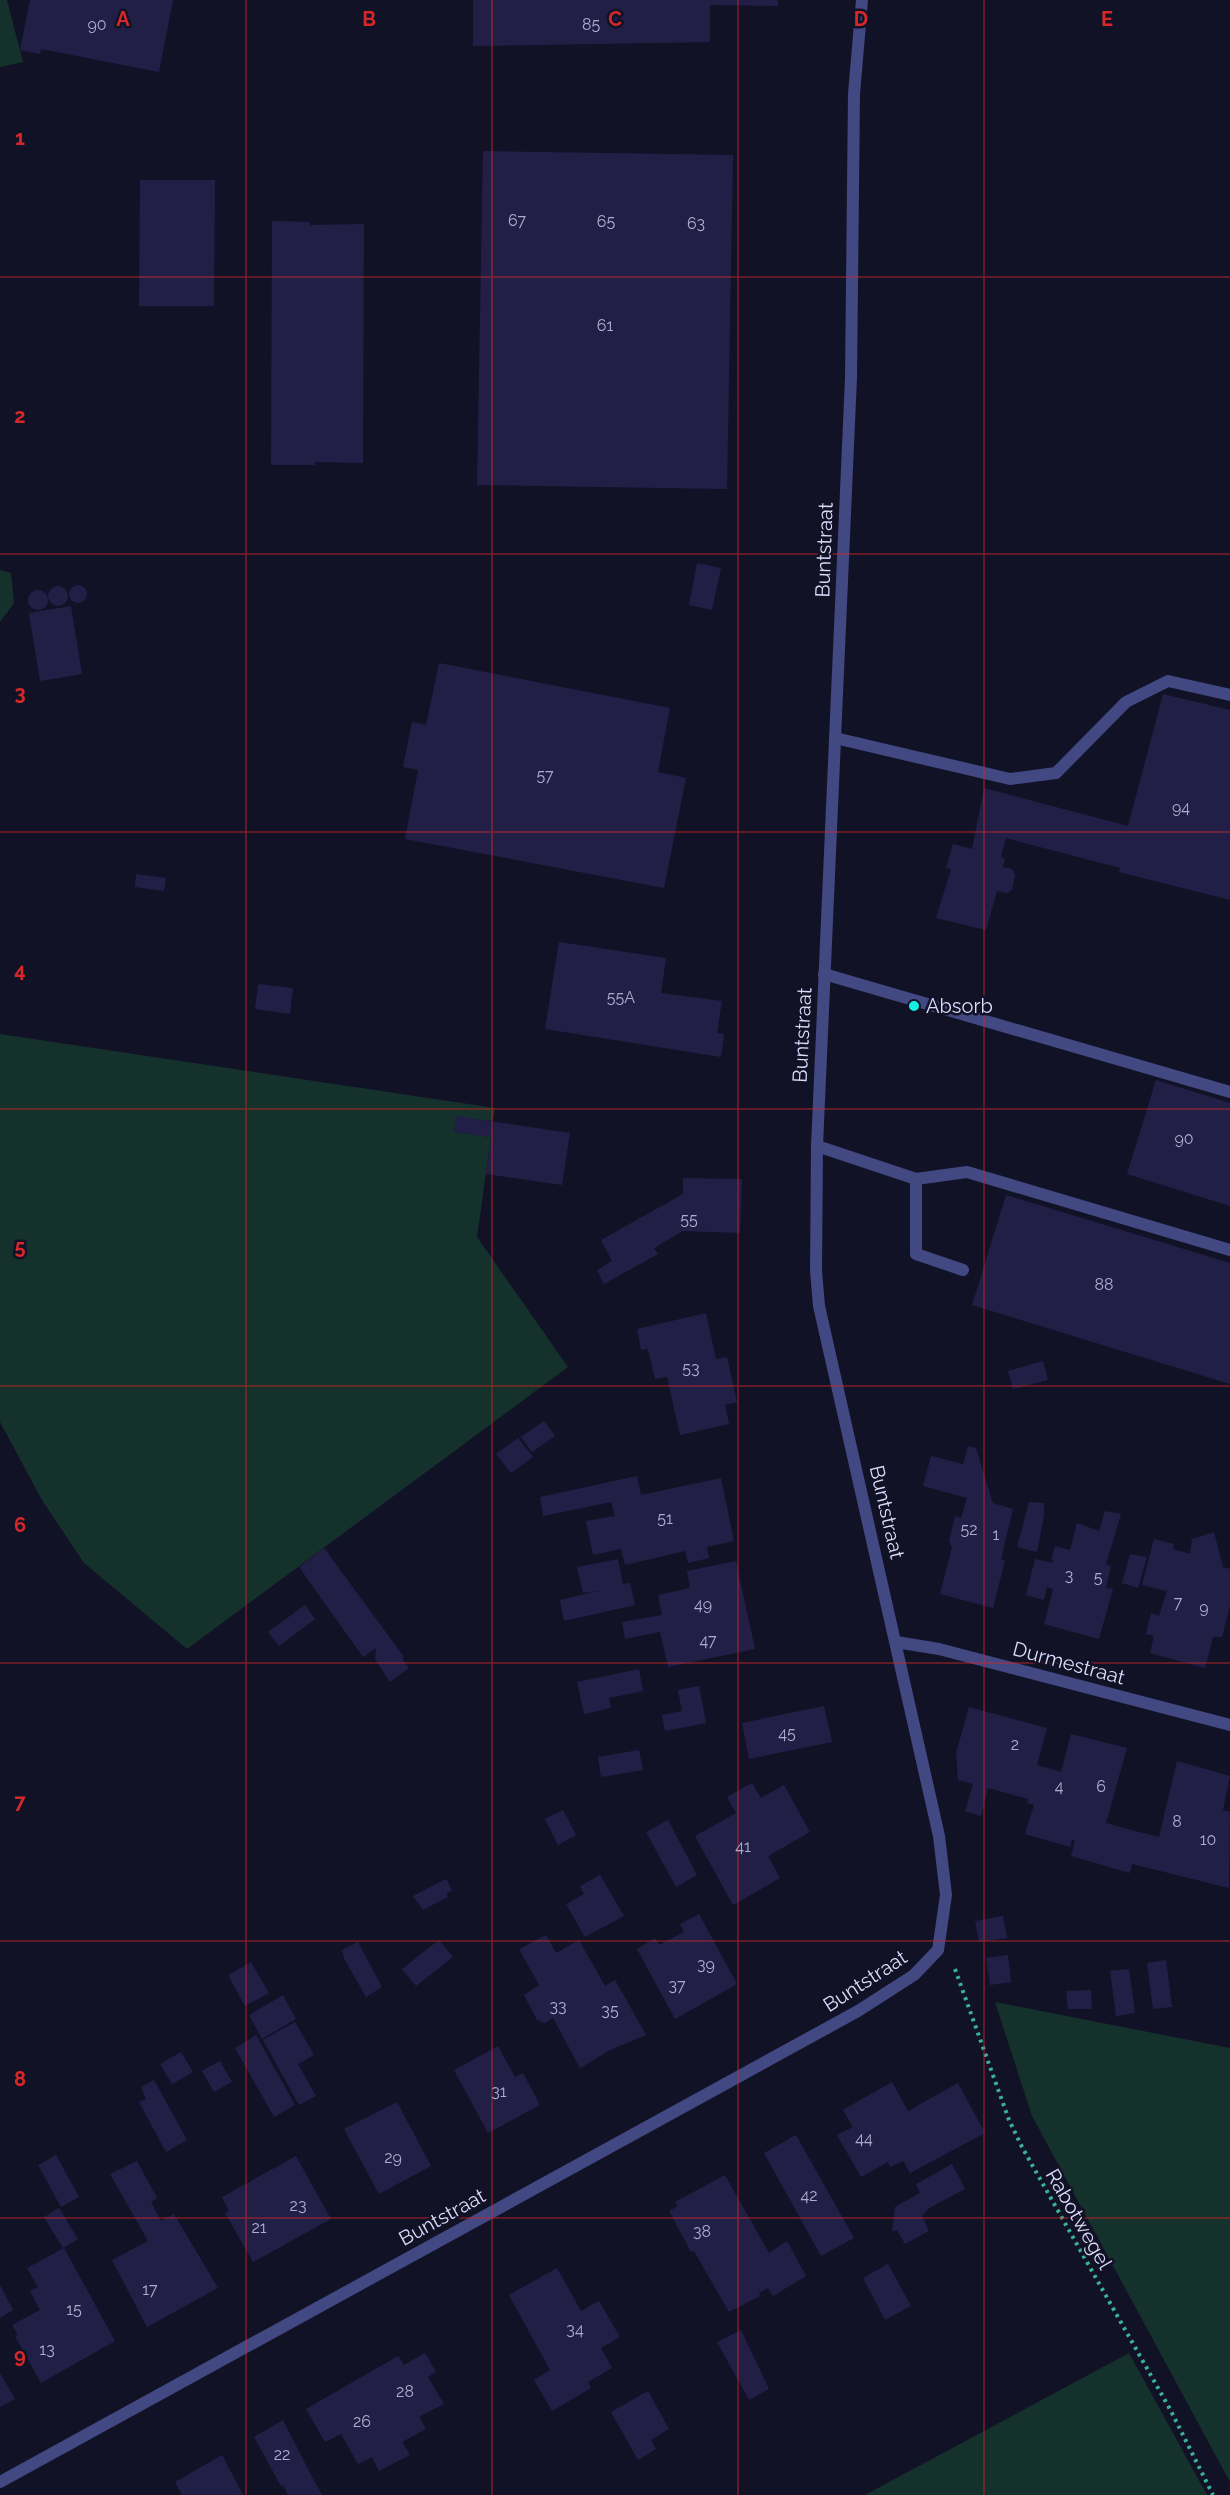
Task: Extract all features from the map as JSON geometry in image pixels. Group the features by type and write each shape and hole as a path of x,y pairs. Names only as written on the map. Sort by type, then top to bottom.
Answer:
{"street":[{"name":"Buntstraat","path":"0,2482 858,2011 914,1975 938,1950 946,1895 939,1836 819,1306 816,1271 817,1146 851,378 854,94 862,0"},
{"path":"835,738 1010,779 1056,773 1126,702 1168,681 1230,695"},
{"path":"824,974 1230,1092"},
{"path":"817,1146 916,1179 967,1173 1230,1250"},
{"path":"916,1179 916,1254 963,1270"},
{"name":"Durmestraat","path":"896,1642 939,1649 1230,1725"}],"path":[{"name":"Rabotwegel","path":"938,1950 954,1965 1009,2120 1022,2147 1171,2411 1214,2495"}],"green space":[{"path":"0,0 7,0 23,62 0,67"},
{"path":"0,570 11,573 14,603 0,622"},
{"path":"0,1034 495,1108 493,1121 456,1117 454,1132 491,1137 477,1237 568,1367 187,1649 84,1563 42,1500 0,1422"},
{"path":"995,2002 1230,2048 1230,2482 1032,2116"},
{"path":"1129,2353 1207,2495 865,2495"}],"building":[{"path":"30,0 173,0 159,72 41,49 40,54 20,50"},
{"path":"473,0 778,0 778,6 710,5 710,42 473,46"},
{"path":"483,151 733,155 727,489 477,485"},
{"path":"140,180 215,180 214,306 139,306"},
{"path":"272,221 310,222 310,225 364,224 363,463 315,462 315,465 271,465"},
{"path":"697,563 721,568 712,610 689,605"},
{"path":"78,585 84,588 87,594 84,600 78,603 72,600 69,594 72,588"},
{"path":"58,586 65,589 68,596 65,603 58,606 51,603 48,596 51,589"},
{"path":"38,590 45,593 48,600 45,607 38,610 31,607 28,600 31,593"},
{"path":"71,606 82,674 40,681 29,613"},
{"path":"439,663 670,708 658,772 686,778 664,888 405,839 418,770 403,767 412,722 426,725"},
{"path":"1163,694 1230,710 1230,900 1119,872 1120,868 1006,838 1001,857 1005,859 1003,867 1012,869 1015,875 1012,890 1007,893 997,891 986,930 936,918 951,869 946,868 953,844 972,849 984,788 1128,826"},
{"path":"136,874 166,878 164,891 135,887"},
{"path":"559,942 666,958 661,993 722,1001 717,1033 724,1034 721,1057 545,1029"},
{"path":"258,984 293,988 290,1014 255,1009"},
{"path":"1156,1080 1230,1103 1230,1206 1127,1174"},
{"path":"456,1116 570,1133 562,1185 486,1174 491,1137 454,1132"},
{"path":"683,1178 742,1179 740,1233 683,1231 654,1248 658,1254 604,1284 597,1270 612,1261 601,1240 683,1194"},
{"path":"1006,1195 1230,1263 1230,1384 972,1305"},
{"path":"706,1313 716,1359 727,1357 737,1402 725,1405 729,1424 680,1435 667,1377 655,1379 648,1349 641,1350 637,1329"},
{"path":"1043,1361 1048,1380 1013,1389 1008,1371"},
{"path":"544,1421 555,1436 532,1452 521,1437"},
{"path":"518,1438 533,1457 511,1473 496,1454"},
{"path":"968,1446 976,1448 993,1503 1013,1509 1001,1559 1005,1561 993,1608 940,1594 952,1547 949,1541 955,1516 961,1518 967,1498 923,1486 931,1456 963,1464"},
{"path":"637,1476 641,1495 721,1478 734,1541 707,1547 709,1558 688,1563 685,1551 625,1565 621,1549 593,1555 586,1521 615,1516 611,1502 543,1516 540,1497"},
{"path":"1029,1502 1044,1503 1044,1516 1037,1552 1017,1547"},
{"path":"1105,1511 1121,1514 1106,1564 1111,1566 1106,1588 1113,1589 1099,1639 1044,1624 1053,1589 1047,1587 1044,1600 1026,1595 1035,1559 1053,1563 1051,1560 1055,1546 1070,1550 1077,1523 1099,1531"},
{"path":"1214,1532 1223,1567 1230,1569 1230,1605 1222,1637 1213,1637 1205,1668 1150,1653 1154,1636 1146,1634 1151,1613 1159,1616 1167,1591 1142,1585 1154,1539 1174,1544 1173,1549 1190,1554 1192,1539"},
{"path":"324,1548 404,1657 402,1658 409,1668 390,1682 375,1659 376,1648 363,1657 299,1567"},
{"path":"1130,1554 1147,1557 1138,1588 1122,1583"},
{"path":"618,1559 623,1584 630,1583 635,1605 564,1621 560,1600 601,1590 583,1593 577,1567"},
{"path":"736,1561 755,1649 668,1667 660,1632 625,1639 622,1622 662,1615 658,1595 690,1588 687,1571"},
{"path":"305,1605 315,1619 279,1646 268,1632"},
{"path":"639,1669 643,1691 609,1698 611,1708 584,1714 577,1682"},
{"path":"699,1686 706,1723 665,1731 662,1715 682,1711 678,1690"},
{"path":"824,1706 832,1742 749,1759 742,1723"},
{"path":"969,1707 1047,1728 1037,1765 1061,1772 1071,1734 1127,1748 1106,1823 1131,1830 1159,1837 1177,1761 1230,1776 1223,1810 1230,1812 1229,1888 1132,1864 1130,1873 1071,1856 1075,1841 1072,1840 1070,1847 1025,1834 1034,1805 1027,1803 1028,1799 988,1788 981,1816 965,1811 973,1784 958,1780 956,1753"},
{"path":"639,1750 643,1770 601,1777 598,1757"},
{"path":"752,1783 761,1798 784,1785 810,1832 768,1856 780,1878 733,1905 695,1836 736,1813 727,1797"},
{"path":"563,1810 576,1835 558,1845 545,1819"},
{"path":"668,1820 697,1875 676,1887 646,1832"},
{"path":"600,1875 624,1916 585,1937 566,1904 584,1894 580,1886"},
{"path":"446,1879 452,1890 446,1894 448,1897 423,1910 413,1896"},
{"path":"699,1914 737,1984 675,2019 637,1949 655,1938 659,1945 684,1932 680,1924"},
{"path":"1003,1916 1007,1938 979,1942 975,1921"},
{"path":"546,1935 556,1953 579,1940 605,1986 615,1980 646,2035 610,2050 580,2068 553,2018 545,2023 537,2020 524,1995 539,1985 519,1949"},
{"path":"439,1940 453,1957 416,1986 402,1969"},
{"path":"358,1942 382,1987 366,1997 344,1958 342,1950"},
{"path":"1008,1955 1011,1982 990,1985 986,1958"},
{"path":"1166,1960 1172,2007 1153,2009 1147,1963"},
{"path":"251,1962 269,1993 245,2006 228,1975"},
{"path":"1129,1969 1135,2013 1116,2016 1110,1971"},
{"path":"1091,1990 1092,2009 1068,2009 1066,1991"},
{"path":"283,1995 296,2019 262,2039 249,2015"},
{"path":"295,2022 314,2055 298,2064 316,2096 299,2105 263,2040"},
{"path":"256,2035 295,2105 274,2117 235,2048"},
{"path":"498,2046 515,2077 523,2073 540,2105 488,2133 454,2070"},
{"path":"181,2052 193,2072 172,2084 160,2064"},
{"path":"220,2061 232,2082 214,2092 202,2071"},
{"path":"154,2080 187,2140 166,2152 139,2102 146,2099 141,2087"},
{"path":"892,2082 908,2111 958,2083 985,2133 910,2173 903,2161 890,2167 888,2162 861,2177 837,2135 853,2127 843,2110"},
{"path":"397,2102 431,2166 379,2194 344,2129"},
{"path":"796,2135 854,2238 821,2256 764,2153"},
{"path":"56,2155 79,2197 61,2207 38,2165"},
{"path":"296,2156 331,2219 253,2262 225,2213 229,2211 222,2197"},
{"path":"137,2161 157,2198 151,2202 161,2221 174,2214 218,2288 147,2327 112,2260 148,2241 110,2174"},
{"path":"952,2164 965,2189 929,2208 922,2216 929,2231 905,2244 897,2230 892,2232 895,2207 920,2193 916,2184"},
{"path":"725,2175 769,2253 787,2241 806,2276 773,2296 768,2288 759,2293 760,2296 729,2312 694,2251 691,2252 669,2211 678,2206 675,2202"},
{"path":"59,2208 78,2239 63,2248 44,2217"},
{"path":"64,2248 115,2341 41,2383 15,2336 18,2335 12,2325 40,2310 30,2291 38,2287 27,2268"},
{"path":"888,2264 911,2306 885,2320 863,2278"},
{"path":"557,2268 581,2311 599,2301 620,2337 601,2348 612,2368 588,2382 591,2388 552,2411 534,2380 550,2370 509,2295"},
{"path":"0,2285 13,2310 0,2318"},
{"path":"741,2330 769,2389 749,2400 717,2342"},
{"path":"425,2353 436,2372 428,2377 444,2404 419,2417 426,2429 402,2442 410,2455 379,2471 372,2457 358,2464 341,2434 325,2442 306,2409 398,2356 404,2365"},
{"path":"0,2373 15,2399 0,2407"},
{"path":"648,2391 669,2429 651,2440 656,2449 638,2460 611,2412"},
{"path":"283,2420 322,2495 288,2495 254,2437"},
{"path":"222,2455 243,2495 182,2495 175,2482"}],"place":[{"name":"Absorb","path":"914,1006"}]}
